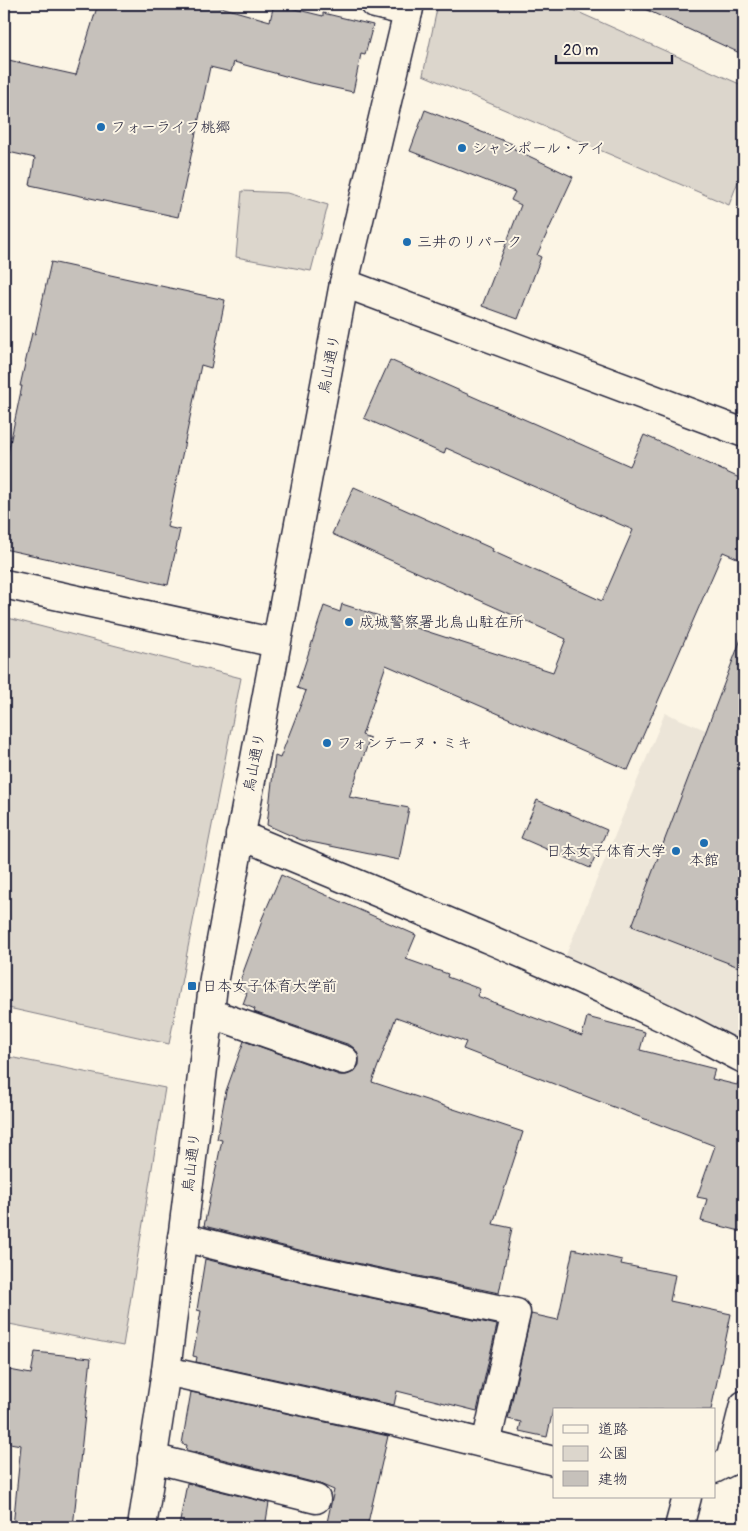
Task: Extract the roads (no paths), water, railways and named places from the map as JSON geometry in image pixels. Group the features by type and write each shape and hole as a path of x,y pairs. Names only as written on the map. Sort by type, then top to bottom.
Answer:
{"street":[{"path":"375,4 409,8"},
{"name":"烏山通り","path":"142,1527 166,1371 214,978 344,283 409,8"},
{"path":"344,283 744,432"},
{"path":"4,584 276,643"},
{"path":"240,836 438,917 662,1016 744,1059"},
{"path":"210,1013 344,1060"},
{"path":"182,1237 319,1271 516,1313 486,1444"},
{"path":"166,1371 393,1421 553,1461"},
{"path":"729,1467 744,1406"},
{"path":"152,1458 316,1499"},
{"path":"679,1527 686,1498"}],"place":[{"name":"フォーライフ桃郷","path":"101,127"},
{"name":"シャンポール・アイ","path":"462,148"},
{"name":"三井のリパーク","path":"407,242"},
{"name":"成城警察署北烏山駐在所","path":"349,622"},
{"name":"フォンテーヌ・ミキ","path":"327,743"},
{"name":"本館","path":"704,843"},
{"name":"日本女子体育大学","path":"676,851"},
{"name":"日本女子体育大学前","path":"192,986"}]}
